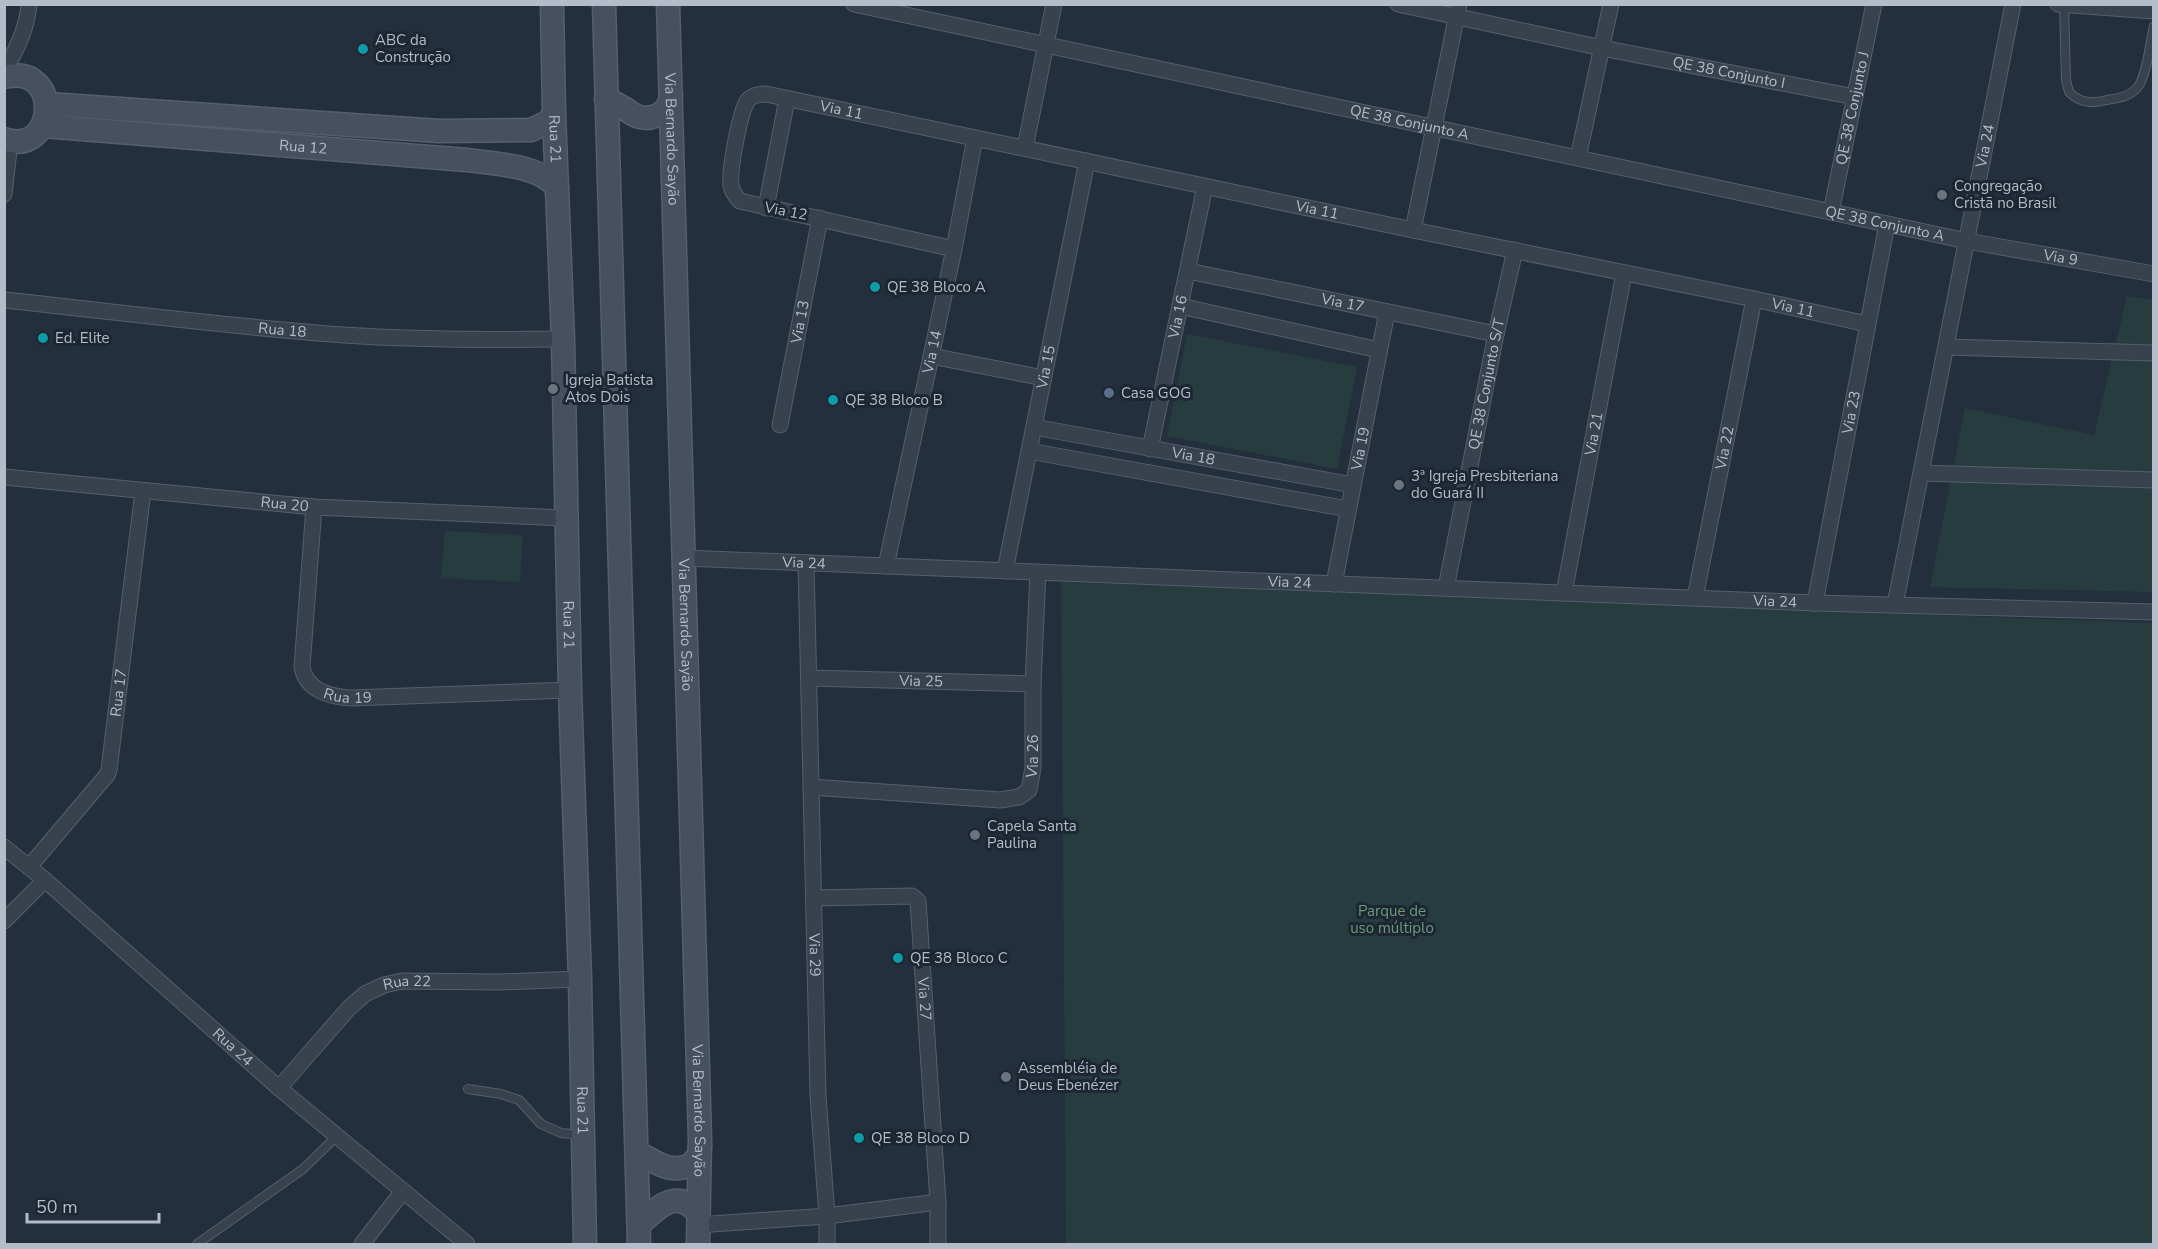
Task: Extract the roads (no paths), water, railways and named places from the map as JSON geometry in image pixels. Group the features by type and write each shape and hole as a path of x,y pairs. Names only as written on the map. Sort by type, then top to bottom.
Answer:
{"main road":[{"name":"Rua 21","path":"552,4 563,339 565,518 580,979 585,1245"},
{"path":"604,4 639,1235"},
{"name":"Via Bernardo Sayão","path":"668,4 677,388 700,1139 698,1228"},
{"path":"4,77 24,76 35,82 44,92 48,104 43,126 34,135 23,141 7,140"},
{"path":"606,99 627,108 631,113 648,117 658,116 666,111 670,105 671,96"},
{"name":"Rua 12","path":"48,104 439,131 531,130 548,122 554,114"},
{"name":"Rua 12","path":"43,126 467,160 518,167 551,179 557,188"},
{"path":"637,1153 665,1168 686,1167 691,1165 699,1155 700,1139"},
{"path":"639,1235 660,1204 672,1201 683,1201 692,1206 698,1228"}],"street":[{"path":"4,70 14,55 27,21 29,4"},
{"name":"QE 38 Conjunto A","path":"854,4 880,7 1045,45 1967,241"},
{"path":"1024,148 1054,4"},
{"name":"QE 38 Conjunto I","path":"1398,4 1457,10 1602,48 1855,97"},
{"path":"1578,158 1611,4"},
{"name":"QE 38 Conjunto J","path":"1832,212 1874,4"},
{"name":"Via 24","path":"1895,605 2013,4"},
{"path":"2058,4 2154,11"},
{"path":"1413,230 1457,10"},
{"name":"Via 11","path":"766,94 1867,324"},
{"name":"Via 12","path":"766,94 753,96 743,109 730,180 735,195 740,201 954,249"},
{"path":"766,208 787,99"},
{"name":"Via 14","path":"886,566 954,249 975,138"},
{"path":"4,194 7,140"},
{"name":"Via 15","path":"1005,571 1086,161"},
{"name":"Via 16","path":"1150,449 1205,186"},
{"name":"Via 13","path":"780,425 820,218"},
{"name":"Via 23","path":"1815,603 1887,224"},
{"name":"Via 9","path":"1967,241 2154,274"},
{"name":"QE 38 Conjunto S/T","path":"1446,588 1496,334 1515,250"},
{"name":"Via 17","path":"1188,271 1496,334"},
{"name":"Via 21","path":"1564,593 1624,273"},
{"name":"Via 22","path":"1695,598 1754,299"},
{"name":"Rua 18","path":"4,300 346,335 467,340 563,339"},
{"path":"1180,306 1379,350"},
{"name":"Via 19","path":"1334,584 1387,312"},
{"path":"1946,347 2154,353"},
{"path":"931,356 1044,378"},
{"name":"Via 18","path":"1034,427 1353,485"},
{"name":"Via 18","path":"1029,451 1348,509"},
{"path":"1921,473 2154,480"},
{"name":"Rua 20","path":"4,477 314,507 565,518"},
{"name":"Rua 17","path":"29,867 109,770 143,491"},
{"name":"Rua 19","path":"314,507 302,668 304,676 318,689 331,695 351,698 570,690"},
{"name":"Via 24","path":"684,558 1815,603 2154,612"},
{"name":"Via 29","path":"806,563 818,1096 827,1216"},
{"name":"Via 26","path":"811,787 1000,800 1019,797 1029,790 1038,572"},
{"name":"Via 25","path":"809,678 1033,684"},
{"name":"Rua 24","path":"5,849 45,880 279,1088 467,1245"},
{"path":"4,921 45,880"},
{"name":"Via 27","path":"814,898 912,896 918,901 938,1202 938,1245"},
{"name":"Rua 22","path":"279,1088 349,1008 365,994 384,985 402,981 499,982 580,979"},
{"path":"362,1245 403,1191"},
{"path":"698,1228 827,1216 938,1202"},
{"path":"827,1216 827,1245"}],"lane":[{"path":"2064,5 2066,80 2069,92 2083,102 2101,102 2127,96 2138,88 2143,78 2154,26"},
{"path":"468,1089 501,1094 519,1100 541,1124 561,1133 583,1135"},
{"path":"197,1245 303,1169 338,1136"}],"place":[{"name":"ABC da Construção","path":"363,49"},
{"name":"Congregação Cristã no Brasil","path":"1942,195"},
{"name":"QE 38 Bloco A","path":"875,287"},
{"name":"Ed. Elite","path":"43,338"},
{"name":"Igreja Batista Atos Dois","path":"553,389"},
{"name":"Casa GOG","path":"1109,393"},
{"name":"QE 38 Bloco B","path":"833,400"},
{"name":"3ª Igreja Presbiteriana do Guará II","path":"1399,485"},
{"name":"Capela Santa Paulina","path":"975,835"},
{"name":"QE 38 Bloco C","path":"898,958"},
{"name":"Assembléia de Deus Ebenézer","path":"1006,1077"},
{"name":"QE 38 Bloco D","path":"859,1138"}],"park label":[{"name":"Parque de uso múltiplo","path":"1392,920"}]}
